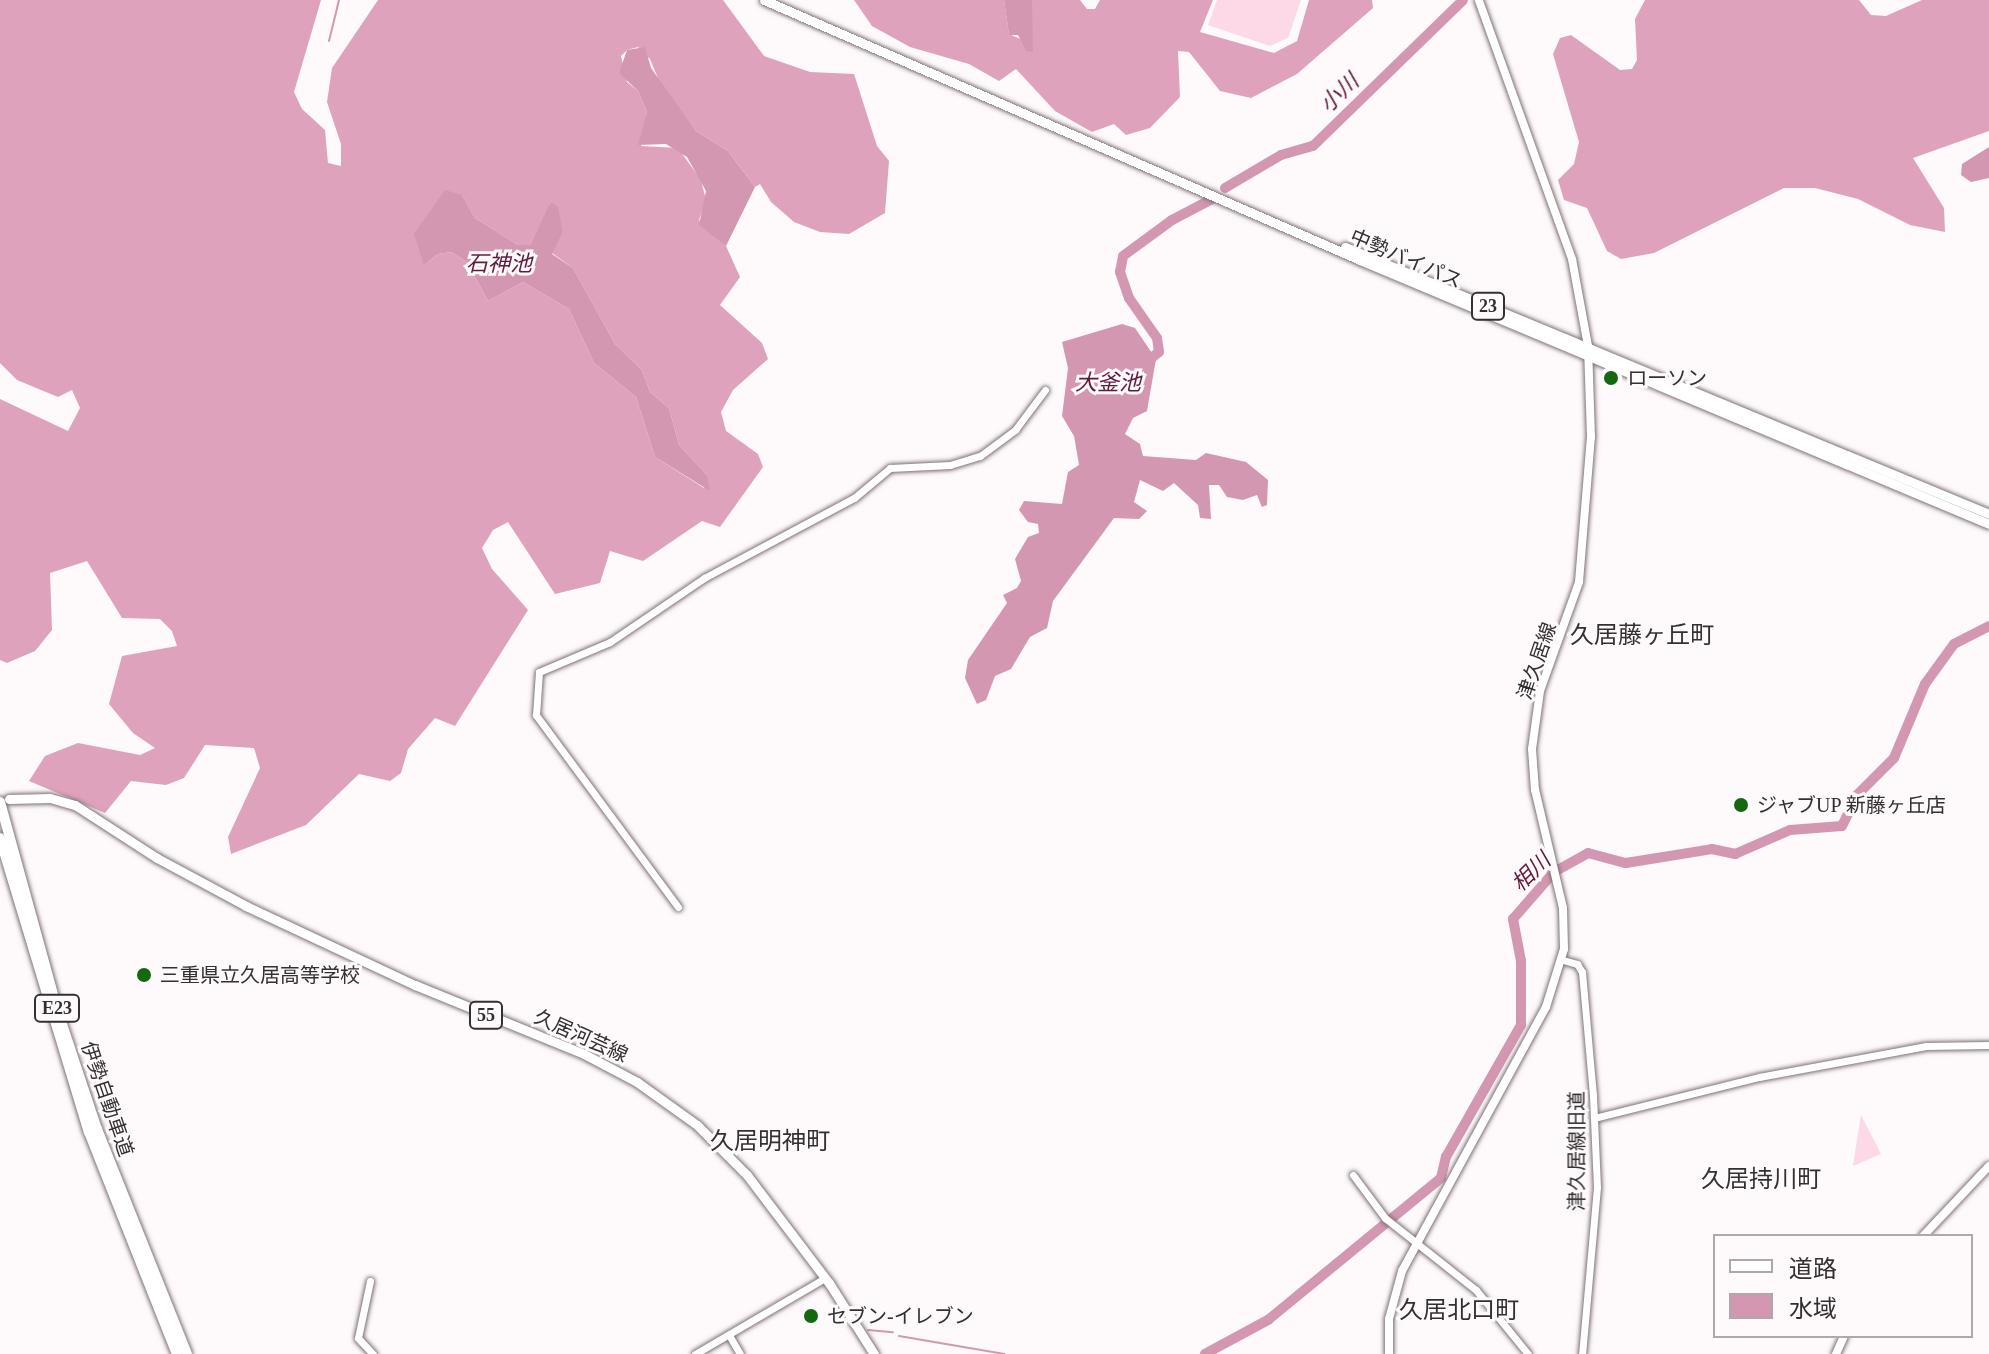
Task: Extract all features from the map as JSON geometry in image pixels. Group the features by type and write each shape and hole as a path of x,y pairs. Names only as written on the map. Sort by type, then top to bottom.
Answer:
{"highway":[{"name":"伊勢自動車道","path":"4,801 57,1009 123,1211"},
{"name":"伊勢自動車道","path":"0,838 48,1012 177,1354"},
{"name":"伊勢自動車道","path":"159,1301 187,1354"}],"main road":[{"name":"中勢バイパス","path":"764,0 1989,524"},
{"name":"津久居線","path":"1389,1354 1393,1298 1417,1239 1546,1007 1563,960 1564,917 1535,790 1532,749 1540,691 1579,582 1591,437 1589,351 1572,259 1479,0"},
{"name":"中勢バイパス","path":"1589,351 1989,514"},
{"name":"久居河芸線","path":"4,801 50,798 75,805 157,858 246,906 415,985 584,1054 637,1082 735,1162 825,1278 874,1354"},
{"path":"1925,1234 1989,1166"}],"street":[{"path":"678,907 536,715 539,672 610,642 704,578 854,498 890,468 950,465 980,456 1015,430 1045,390"},
{"name":"津久居線旧道","path":"1563,960 1577,964 1583,978 1594,1118 1597,1187 1582,1354"},
{"path":"1594,1118 1759,1077 1926,1046 1989,1045"},
{"path":"1353,1175 1385,1218 1417,1239 1476,1290 1528,1354"},
{"path":"695,1354 825,1278"},
{"path":"370,1281 358,1338 373,1354"},
{"path":"729,1335 740,1354"}],"shaded area":[{"path":"0,0 321,0 294,92 302,109 325,130 328,163 341,166 341,144 327,102 332,68 378,0 723,0 764,56 810,72 854,74 877,146 889,161 885,213 849,234 820,232 794,222 771,202 760,184 755,187 728,151 696,131 660,83 650,59 638,47 627,50 621,56 627,82 638,91 647,112 641,146 678,148 701,180 706,200 699,220 726,246 740,277 720,305 762,343 768,359 733,390 721,412 726,431 758,454 763,467 720,527 702,521 643,561 610,551 600,583 555,594 508,522 493,530 482,548 492,569 528,610 455,726 435,718 408,749 401,773 390,781 359,774 306,825 231,854 228,837 260,768 254,748 205,745 184,778 166,785 131,781 105,813 29,781 45,756 78,743 140,755 155,748 133,733 109,704 122,656 177,646 172,631 160,619 122,618 87,561 50,573 52,630 35,651 7,663 0,660 0,399 68,431 80,408 72,390 58,397 17,380 0,363","holes":["462,195 475,218 518,245 530,245 551,202 563,233 552,253 573,268 615,344 642,370 650,392 669,408 679,445 707,475 704,488 655,457 636,397 594,363 569,309 523,282 488,301 467,262 451,252 438,254 424,265 424,257"]},
{"path":"854,0 1004,0 1009,34 1025,41 1032,0 1080,0 1087,9 1095,9 1100,0 1213,0 1200,32 1274,53 1297,41 1309,0 1372,0 1373,8 1297,74 1251,98 1220,91 1189,52 1178,51 1180,97 1150,128 1126,135 1114,124 1092,132 1055,111 1016,69 999,81 969,64 910,47 872,26"},
{"path":"1217,0 1301,0 1288,38 1270,46 1208,25"},
{"path":"1645,0 1859,0 1871,15 1886,16 1922,0 1989,0 1989,131 1913,158 1944,208 1945,232 1910,225 1858,199 1815,188 1784,188 1654,253 1621,259 1607,251 1587,208 1564,200 1558,180 1574,164 1579,142 1553,54 1560,38 1571,35 1620,70 1632,69 1637,60 1635,19"},
{"path":"1861,1115 1881,1154 1853,1166 1853,1165"}],"water":[{"path":"1004,0 1032,0 1033,52 1026,51 1018,35 1009,35"},
{"path":"645,47 651,68 696,131 728,151 755,187 726,246 699,225 706,191 687,157 666,144 638,145 647,112 638,91 619,73 627,50"},
{"path":"1989,147 1989,178 1971,182 1961,175 1962,164"},
{"name":"石神池","path":"445,190 462,195 475,218 518,245 530,245 551,202 558,207 563,233 552,254 573,268 615,344 642,370 650,392 669,408 679,445 707,475 710,491 655,457 636,397 594,363 569,309 523,282 488,301 467,262 451,252 438,254 424,265 414,234"},
{"name":"大釜池","path":"1122,324 1135,328 1156,359 1147,411 1133,418 1125,434 1140,444 1143,456 1196,460 1206,453 1246,462 1268,480 1267,505 1262,507 1257,495 1243,500 1227,497 1219,485 1209,485 1211,519 1200,518 1198,505 1174,483 1163,491 1140,480 1134,502 1147,511 1139,519 1114,518 1053,601 1047,628 1030,637 1011,669 995,676 986,700 977,704 965,678 968,660 1007,603 1003,595 1017,588 1021,581 1015,559 1028,537 1039,533 1038,524 1028,522 1019,510 1024,501 1062,504 1068,472 1079,465 1074,436 1062,416 1068,368 1062,342"}],"waterway":[{"path":"329,41 339,0"},
{"name":"小川","path":"1225,188 1281,155 1313,146 1463,0"},
{"name":"小川","path":"1144,364 1159,352 1157,338 1129,298 1120,272 1123,256 1172,220 1214,198"},
{"name":"相川","path":"1205,1354 1268,1320 1441,1178 1446,1157 1521,1025 1521,961 1513,919 1554,872 1588,853 1626,863 1712,849 1735,854 1790,830 1842,826 1857,795 1894,758 1925,684 1954,644 1989,626"},
{"path":"868,1330 893,1332"},
{"path":"899,1336 1004,1354"}],"place":[{"name":"ローソン","path":"1611,378"},
{"name":"ジャブUP 新藤ヶ丘店","path":"1741,805"},
{"name":"三重県立久居高等学校","path":"144,975"},
{"name":"セブン-イレブン","path":"811,1316"}],"district":[{"name":"久居藤ヶ丘町","path":"1642,636"},
{"name":"久居明神町","path":"770,1142"},
{"name":"久居持川町","path":"1761,1180"},
{"name":"久居北口町","path":"1459,1311"}]}
